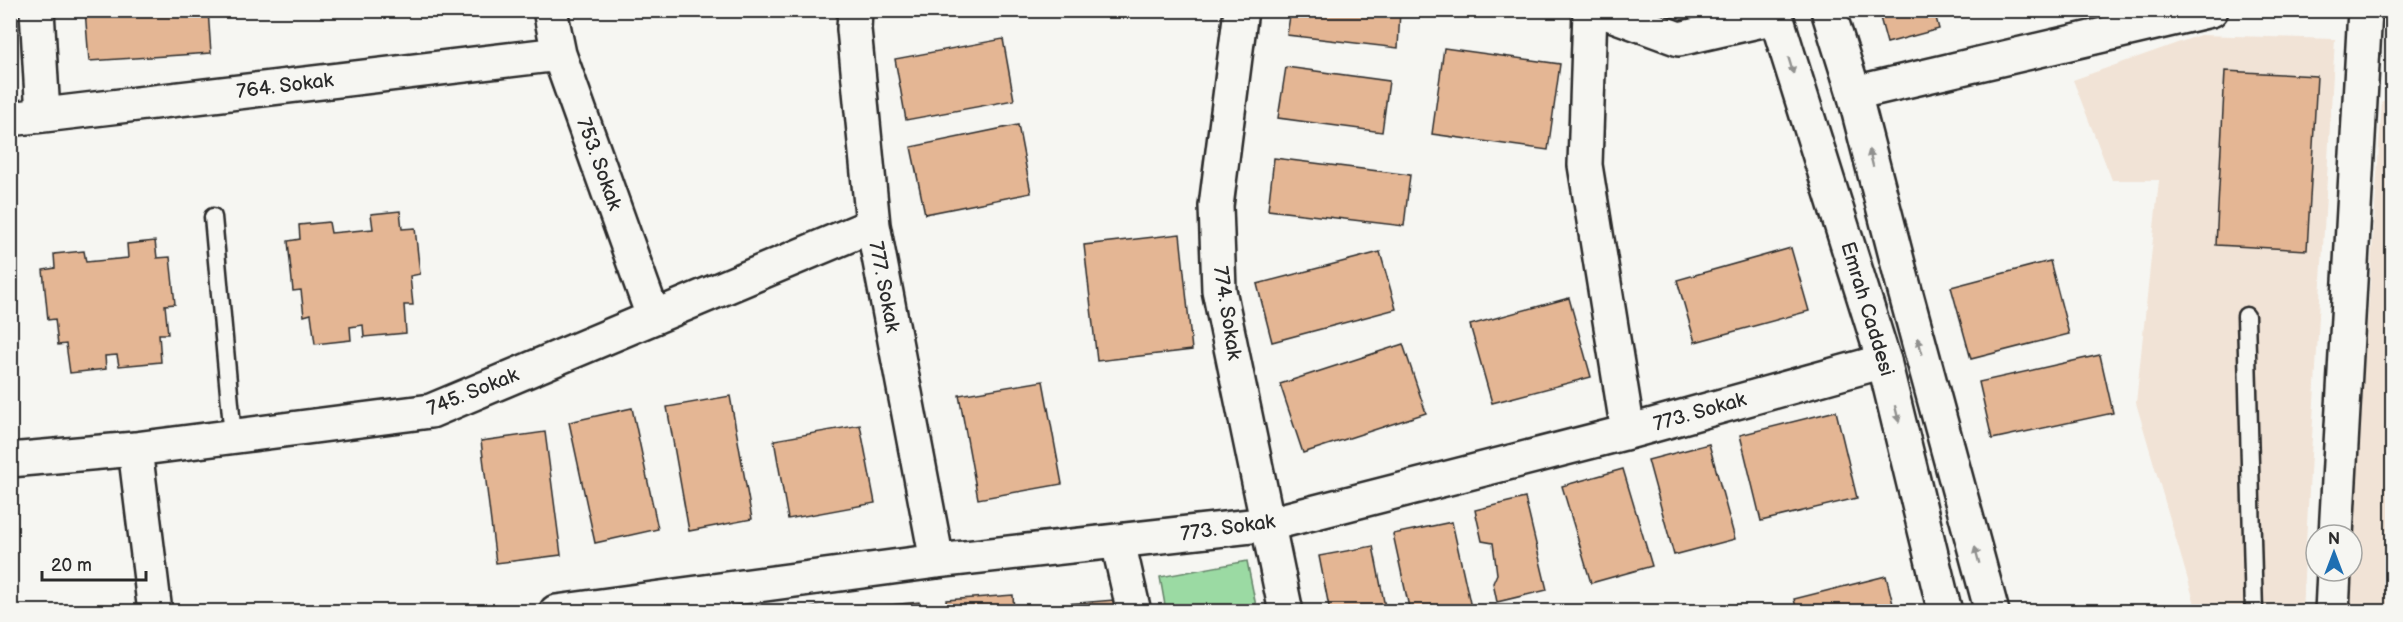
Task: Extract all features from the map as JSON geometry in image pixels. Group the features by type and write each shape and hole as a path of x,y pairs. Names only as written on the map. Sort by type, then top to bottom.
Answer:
{"street":[{"path":"37,10 43,115"},
{"name":"753. Sokak","path":"550,10 559,54 653,316"},
{"name":"777. Sokak","path":"855,10 854,29 873,225 937,561"},
{"name":"774. Sokak","path":"1241,10 1216,206 1220,290 1286,612"},
{"path":"1590,10 1585,165 1628,432"},
{"path":"1600,10 1678,39 1775,14"},
{"name":"Emrah Caddesi","path":"1828,10 1854,93 1992,612"},
{"path":"1854,93 2211,10"},
{"path":"2337,523 2365,10"},
{"name":"Emrah Caddesi","path":"1775,14 1884,361 1945,612"},
{"name":"764. Sokak","path":"10,119 559,54"},
{"name":"745. Sokak","path":"10,460 135,449 431,411 873,225"},
{"name":"773. Sokak","path":"556,612 686,603 937,561 1269,524 1628,432 1884,361"},
{"path":"135,449 155,612"},
{"path":"1118,542 1134,612"},
{"path":"2332,612 2333,583"}],"lane":[{"path":"213,217 233,437"},
{"path":"2246,316 2254,612"}],"shaded area":[{"path":"2200,35 2335,39 2307,523 2304,523 2302,611 2197,611 2136,403 2159,180 2112,180 2073,80"},
{"path":"2392,100 2392,611 2348,612 2350,583 2364,583 2364,523 2354,523 2382,101"}],"green space":[{"path":"1247,561 1257,611 1166,611 1160,577"}],"building":[{"path":"10,10 16,43 10,44"},
{"path":"85,10 208,10 211,53 89,61"},
{"path":"898,10 980,10 980,14"},
{"path":"1291,10 1400,10 1398,48 1287,35"},
{"path":"1878,10 1934,10 1939,29 1887,43"},
{"path":"1003,39 1014,100 906,120 895,59"},
{"path":"1444,48 1560,64 1548,150 1432,134"},
{"path":"1286,67 1389,81 1382,132 1278,118"},
{"path":"2225,71 2317,76 2307,250 2216,245"},
{"path":"1018,125 1031,193 925,214 911,147"},
{"path":"1274,158 1410,175 1404,226 1268,210"},
{"path":"400,211 402,229 415,228 420,274 410,276 413,305 404,305 406,333 364,337 363,325 350,327 351,340 315,344 311,314 304,316 301,290 293,291 288,241 300,239 299,225 329,222 331,233 373,229 371,214"},
{"path":"1180,234 1192,350 1097,361 1084,245"},
{"path":"155,241 157,258 170,257 175,304 165,305 168,334 159,334 161,362 119,366 117,355 105,356 106,369 70,373 66,344 58,345 55,319 48,320 43,270 55,268 54,254 84,251 86,262 128,258 127,244"},
{"path":"1791,248 1809,311 1695,342 1677,280"},
{"path":"1380,252 1396,309 1272,342 1257,284"},
{"path":"2050,261 2069,334 1971,359 1951,287"},
{"path":"1569,298 1591,377 1492,403 1470,325"},
{"path":"1403,344 1426,413 1303,453 1280,384"},
{"path":"2100,355 2113,413 1992,439 1979,382"},
{"path":"1043,381 1062,484 978,499 959,395"},
{"path":"730,396 752,519 689,531 667,407"},
{"path":"632,408 658,529 595,543 569,422"},
{"path":"1836,411 1857,498 1761,521 1740,435"},
{"path":"860,425 875,503 788,519 774,440"},
{"path":"545,432 561,555 496,563 481,441"},
{"path":"1709,444 1735,539 1674,555 1648,460"},
{"path":"1623,469 1652,566 1591,583 1562,486"},
{"path":"1525,498 1547,590 1497,602 1493,583 1497,574 1493,543 1482,541 1475,510"},
{"path":"1452,522 1472,612 1410,612 1393,534"},
{"path":"1373,546 1386,612 1330,612 1319,556"},
{"path":"1886,576 1895,612 1797,612 1794,599"},
{"path":"1013,595 1014,612 947,612 946,600"},
{"path":"1114,600 1114,612 1043,612 1042,606"},
{"path":"919,602 920,612 851,612 851,609"},
{"path":"818,607 818,612 792,612"}]}
